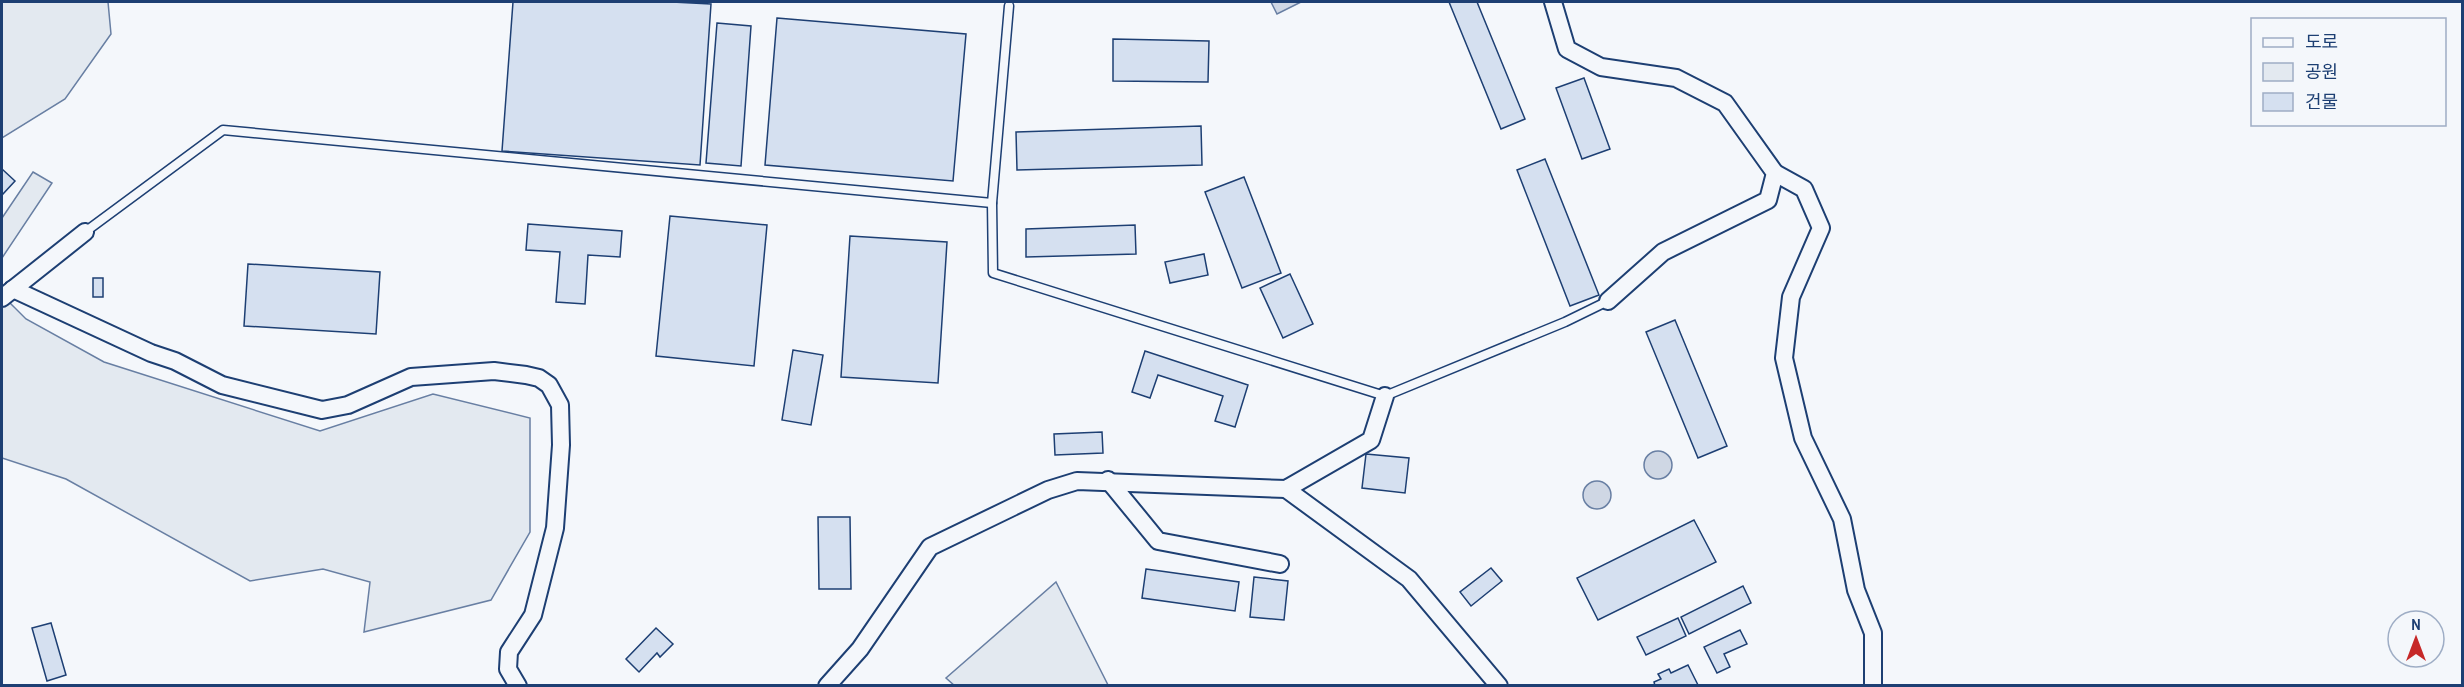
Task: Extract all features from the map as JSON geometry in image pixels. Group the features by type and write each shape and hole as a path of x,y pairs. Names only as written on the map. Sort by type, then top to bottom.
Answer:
{"street":[{"path":"1553,2 1567,49 1601,67 1676,78 1725,103 1775,173 1804,189 1821,228 1791,297 1784,358 1803,438 1842,519 1857,590 1873,633 1873,686"},
{"path":"1608,301 1663,252 1768,200 1775,173"},
{"path":"85,232 7,294 151,353 175,360 222,385 322,410 348,405 411,377 494,371 539,378 549,385 560,405 561,446 555,528 533,615 509,652 508,669 518,686"},
{"path":"827,686 860,649 930,547 1048,490 1077,481 1108,480 1286,489 1371,440 1385,396"},
{"path":"1108,480 1158,541 1280,564"},
{"path":"1286,489 1409,579 1499,686"}],"lane":[{"path":"1009,6 992,203 993,273 1385,396 1565,322 1608,301"},
{"path":"85,232 223,130 992,203"}],"green space":[{"path":"2,2 108,2 111,34 65,99 2,138"},
{"path":"33,172 52,183 2,258 2,218"},
{"path":"2,295 26,319 104,362 320,431 433,394 530,418 530,532 491,600 364,632 370,582 323,569 250,581 66,479 2,458"},
{"path":"1056,582 1108,685 955,686 946,678"}],"shaded area":[{"path":"1271,2 1301,2 1277,14"},
{"path":"1658,451 1668,455 1672,465 1668,475 1658,479 1648,475 1644,465 1648,455"},
{"path":"1597,481 1607,485 1611,495 1607,505 1597,509 1587,505 1583,495 1587,485"}],"building":[{"path":"513,2 711,4 700,165 502,151"},
{"path":"1449,2 1477,2 1525,119 1501,129"},
{"path":"777,18 966,34 953,181 765,165"},
{"path":"717,23 751,26 741,166 706,163"},
{"path":"1113,39 1209,41 1208,82 1113,81"},
{"path":"1584,78 1610,149 1582,159 1556,88"},
{"path":"1201,126 1202,165 1017,170 1016,132"},
{"path":"1545,159 1599,295 1570,306 1517,170"},
{"path":"2,169 15,181 2,195"},
{"path":"1244,177 1281,273 1242,288 1205,192"},
{"path":"670,216 767,225 754,366 656,356"},
{"path":"528,224 622,231 620,257 588,255 585,304 556,302 560,252 526,250"},
{"path":"1135,225 1136,254 1026,257 1026,229"},
{"path":"850,236 947,242 938,383 841,377"},
{"path":"1204,254 1208,275 1170,283 1165,262"},
{"path":"248,264 380,272 376,334 244,326"},
{"path":"1290,274 1313,324 1283,338 1260,288"},
{"path":"93,278 103,278 103,297 93,297"},
{"path":"1675,320 1727,446 1698,458 1646,332"},
{"path":"793,350 823,355 811,425 782,420"},
{"path":"1145,351 1248,385 1235,427 1215,421 1223,396 1158,375 1150,398 1132,392"},
{"path":"1102,432 1103,453 1055,455 1054,434"},
{"path":"1366,454 1409,458 1405,493 1362,488"},
{"path":"818,517 850,517 851,589 819,589"},
{"path":"1694,520 1716,562 1598,620 1577,578"},
{"path":"1491,568 1502,581 1471,606 1460,592"},
{"path":"1146,569 1239,582 1235,611 1142,598"},
{"path":"1254,577 1288,581 1284,620 1250,617"},
{"path":"1743,586 1751,603 1689,634 1681,617"},
{"path":"1678,618 1686,636 1646,655 1637,637"},
{"path":"51,623 66,675 47,681 32,628"},
{"path":"656,628 673,644 660,657 657,653 639,672 626,659"},
{"path":"1740,630 1747,644 1724,654 1730,667 1717,673 1704,647"},
{"path":"1688,665 1698,685 1655,686 1654,682 1661,679 1658,674 1669,669 1671,673"}]}
